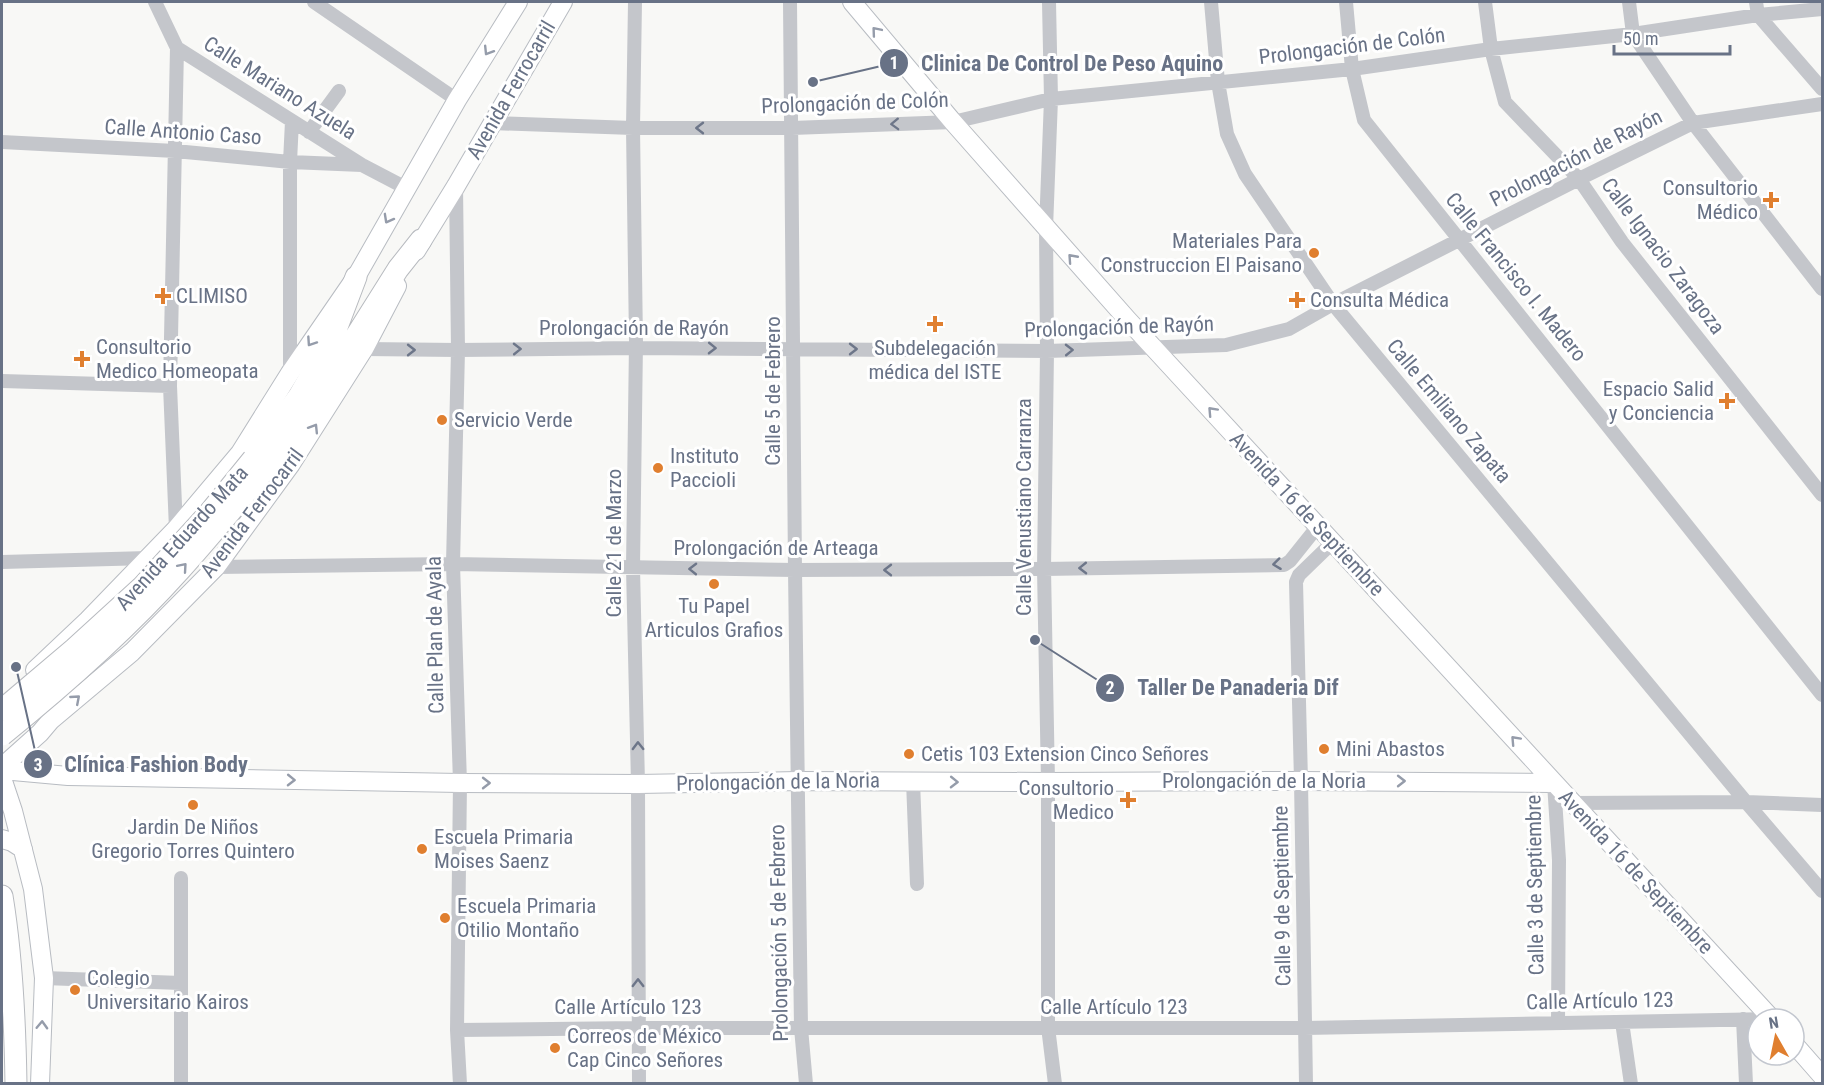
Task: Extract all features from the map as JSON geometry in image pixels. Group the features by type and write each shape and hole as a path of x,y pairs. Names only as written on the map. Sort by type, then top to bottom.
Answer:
{"main road":[{"name":"Avenida Ferrocarril","path":"258,466 342,358 398,269 421,240"},
{"name":"Avenida Ferrocarril","path":"258,466 334,335 356,277"},
{"name":"Avenida Eduardo Mata","path":"2,710 143,586 210,512 258,466"},
{"name":"Avenida Eduardo Mata","path":"2,735 106,645 179,571 258,466"},
{"path":"2,896 15,1031 16,1083"}],"street":[{"name":"Calle Mariano Azuela","path":"155,2 177,48 362,165 406,188"},
{"path":"314,2 457,100"},
{"name":"Avenida Ferrocarril","path":"2,768 40,734 51,720 132,652 216,567 291,464 364,350 421,240 456,186 563,2"},
{"name":"Calle 21 de Marzo","path":"635,2 633,128 636,348 633,568 638,784 639,1083"},
{"name":"Calle 5 de Febrero","path":"790,2 798,781"},
{"name":"Avenida 16 de Septiembre","path":"852,2 953,122 1154,348 1761,1007"},
{"name":"Calle Venustiano Carranza","path":"1049,2 1051,99 1046,228 1044,569 1048,782 1048,1027 1055,1083"},
{"name":"Calle Emiliano Zapata","path":"1211,2 1218,82 1227,134 1245,174 1334,304 1822,891"},
{"name":"Calle Francisco I. Madero","path":"1346,2 1352,69 1364,120 1822,695"},
{"name":"Calle Ignacio Zaragoza","path":"1485,2 1491,49 1505,102 1579,179 1622,242 1822,495"},
{"path":"1629,2 1633,34 1693,123 1822,289"},
{"name":"Avenida Ferrocarril","path":"2,699 88,620 148,558 176,529 240,453 290,373 356,277 513,3"},
{"path":"1757,8 1822,89"},
{"name":"Prolongación de Colón","path":"492,123 633,128 792,128 953,122 1051,99 1352,69 1491,49 1633,34 1757,8 1822,9"},
{"path":"176,529 170,386 177,48"},
{"path":"309,132 339,92"},
{"name":"Prolongación de Rayón","path":"364,350 636,348 1047,351 1226,345 1289,329 1459,240 1693,123 1822,104"},
{"path":"290,373 291,121"},
{"name":"Calle Antonio Caso","path":"2,142 174,151 290,162 362,165"},
{"name":"Calle Plan de Ayala","path":"456,186 458,350 453,564 460,783 457,1030 460,1083"},
{"path":"2,381 170,386"},
{"name":"Prolongación de Arteaga","path":"216,567 453,564 795,570 1284,565 1290,561 1318,526"},
{"name":"Calle 9 de Septiembre","path":"1306,1083 1296,582 1299,575 1333,542"},
{"path":"2,562 148,558"},
{"path":"20,684 16,704 22,721 26,725 34,726 51,720"},
{"name":"Prolongación de la Noria","path":"2,768 68,776 460,783 1301,781 1554,783"},
{"path":"2,778 33,889 44,978 40,1083"},
{"name":"Prolongación 5 de Febrero","path":"798,781 801,1028 806,1083"},
{"path":"913,781 917,884"},
{"name":"Calle 3 de Septiembre","path":"1554,783 1559,860 1557,1023"},
{"path":"1574,803 1746,802 1822,805"},
{"path":"2,839 22,849"},
{"path":"181,878 181,1083"},
{"path":"44,978 181,983"},
{"path":"1743,1019 1746,1083"},
{"name":"Calle Artículo 123","path":"457,1030 1305,1028 1743,1019"},
{"path":"1622,1022 1631,1083"},
{"path":"1806,1058 1822,1076"}],"place":[{"name":"Clinica De Control De Peso Aquino","path":"813,82"},
{"name":"Consultorio Médico","path":"1771,200"},
{"name":"Materiales Para Construccion El Paisano","path":"1314,253"},
{"name":"CLIMISO","path":"163,296"},
{"name":"Consulta Médica","path":"1297,300"},
{"name":"Subdelegación médica del ISTE","path":"935,324"},
{"name":"Consultorio Medico Homeopata","path":"82,359"},
{"name":"Espacio Salid y Conciencia","path":"1727,401"},
{"name":"Servicio Verde","path":"442,420"},
{"name":"Instituto Paccioli","path":"658,468"},
{"name":"Tu Papel Articulos Grafios","path":"714,584"},
{"name":"Taller De Panaderia Dif","path":"1035,640"},
{"name":"Clínica Fashion Body","path":"16,667"},
{"name":"Mini Abastos","path":"1324,749"},
{"name":"Cetis 103 Extension Cinco Señores","path":"909,754"},
{"name":"Consultorio Medico","path":"1128,800"},
{"name":"Jardin De Niños Gregorio Torres Quintero","path":"193,805"},
{"name":"Escuela Primaria Moises Saenz","path":"422,849"},
{"name":"Escuela Primaria Otilio Montaño","path":"445,918"},
{"name":"Colegio Universitario Kairos","path":"75,990"},
{"name":"Correos de México Cap Cinco Señores","path":"555,1048"}]}
